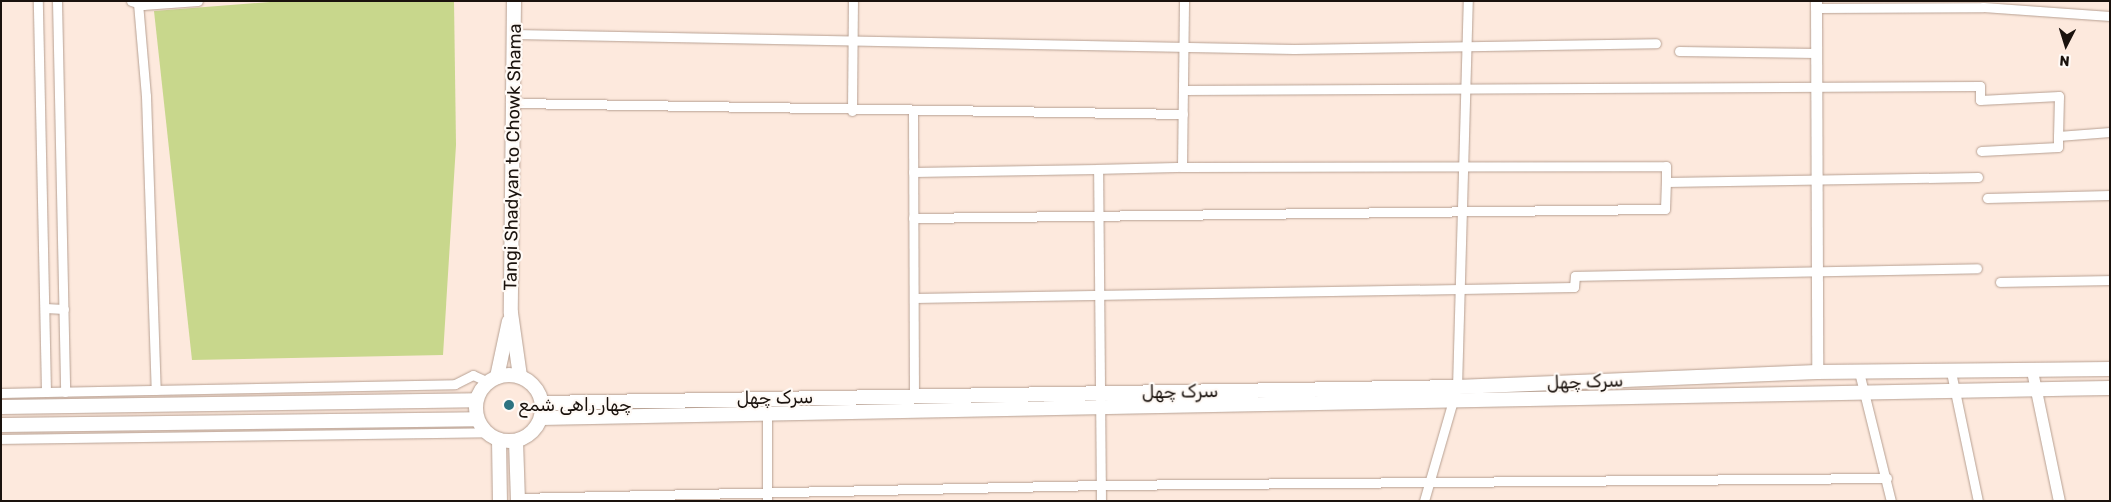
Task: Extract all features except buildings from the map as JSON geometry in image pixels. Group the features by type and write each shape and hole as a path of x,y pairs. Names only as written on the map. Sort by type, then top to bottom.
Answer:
{"main road":[{"name":"Tangi Shadyan to Chowk Shama","path":"511,313 514,1"},
{"path":"511,313 520,376"},
{"path":"492,379 520,376 535,386 542,403 541,418 528,436 516,441 499,440 486,432 477,419 476,400 492,379 511,313"},
{"name":"سرک چهل","path":"542,403 1457,387 1817,372 2110,369"},
{"path":"541,418 2036,391 2110,388"},
{"path":"1,407 71,397 476,400"},
{"path":"71,397 74,424"},
{"path":"1,425 477,419"},
{"path":"499,440 500,501"},
{"path":"516,441 518,499"}],"street":[{"path":"38,1 46,392"},
{"path":"57,1 64,309 71,397"},
{"path":"156,390 146,96 134,2 198,1"},
{"path":"852,111 853,1"},
{"path":"1182,167 1184,1"},
{"path":"1424,501 1456,401 1462,289 1468,1"},
{"path":"1817,372 1816,5 1984,7 2110,16"},
{"path":"514,34 1294,49 1468,44 1656,43"},
{"path":"1679,51 1816,54"},
{"path":"1183,90 1467,86 1816,89 1980,86 1980,100 2059,96 2058,147 1981,151"},
{"path":"514,104 913,112 1183,114"},
{"path":"913,112 914,396"},
{"path":"2058,136 2110,132"},
{"path":"913,172 1182,167 1666,166 1665,209 913,218"},
{"path":"1098,168 1101,501"},
{"path":"1666,182 1978,177"},
{"path":"1987,198 2110,195"},
{"path":"914,298 1098,293 1574,287 1575,276 1977,268"},
{"path":"2000,282 2110,280"},
{"path":"45,308 64,309"},
{"path":"2032,371 2056,500"},
{"path":"1859,372 1887,478 1891,501"},
{"path":"1951,372 1978,501"},
{"path":"1,393 46,392 71,397 156,390 455,384 473,375 492,379"},
{"path":"767,498 768,398"},
{"path":"1,439 486,432"},
{"path":"518,499 767,498 1101,485 1428,484 1887,478"}],"green space":[{"path":"283,1 454,1 456,145 443,355 192,360 154,11"}],"place":[{"name":"چهار راهی شمع","path":"509,405"}]}
